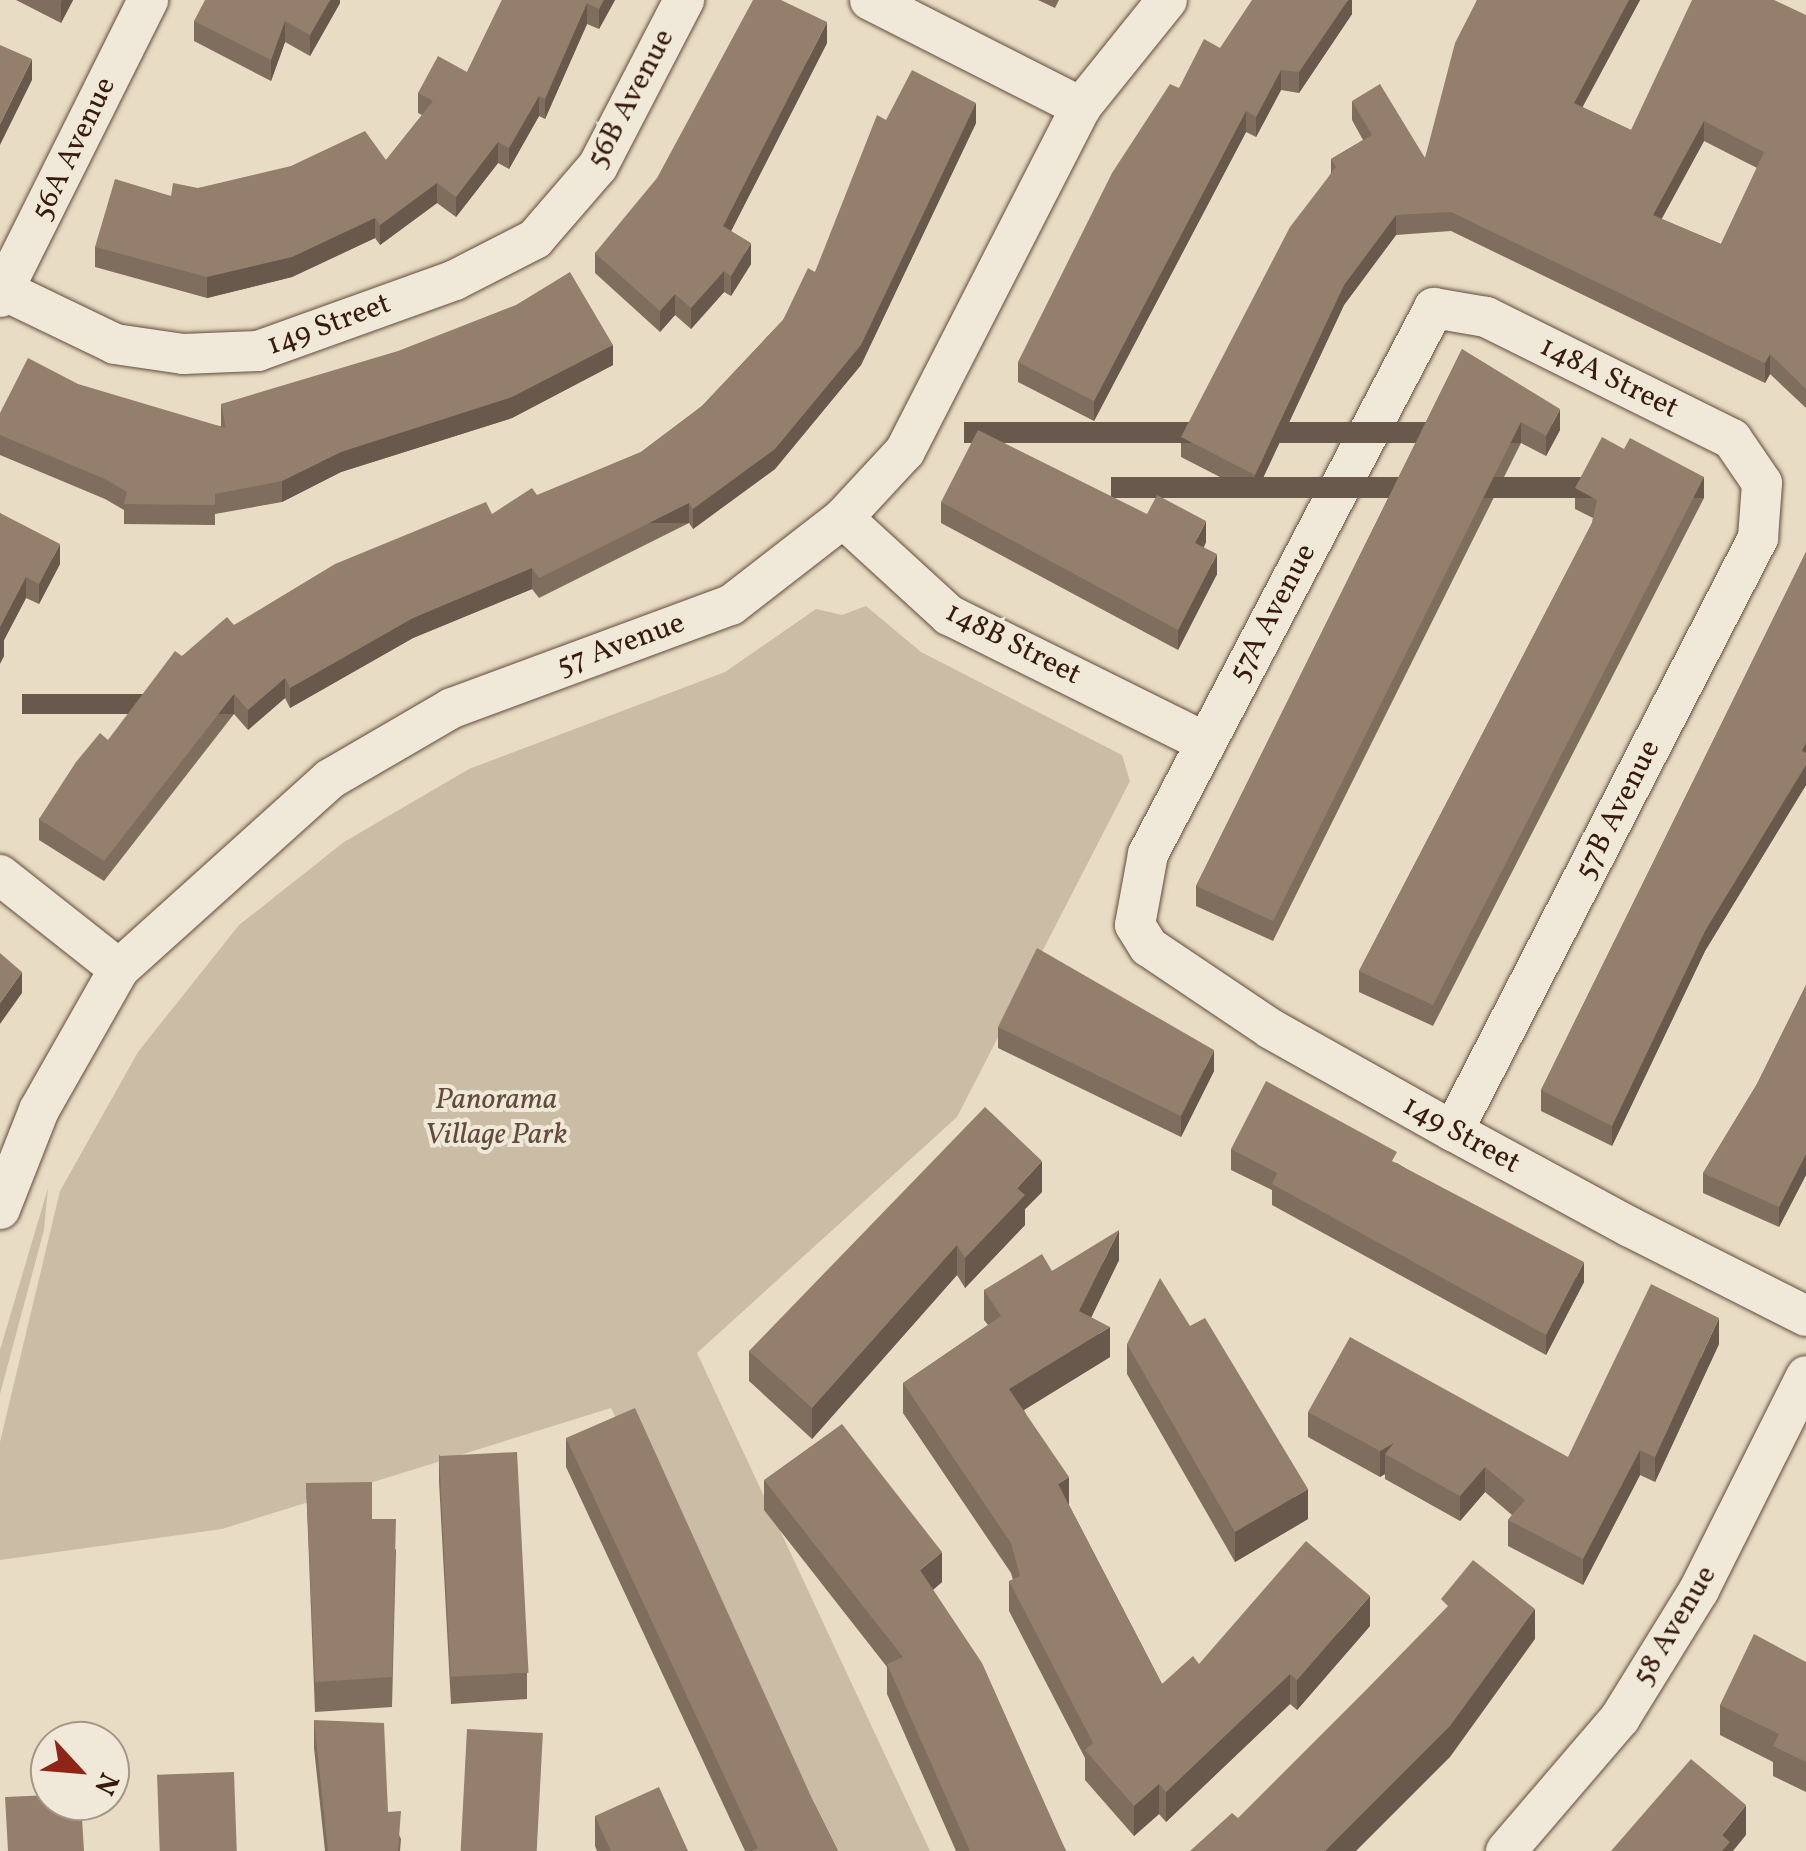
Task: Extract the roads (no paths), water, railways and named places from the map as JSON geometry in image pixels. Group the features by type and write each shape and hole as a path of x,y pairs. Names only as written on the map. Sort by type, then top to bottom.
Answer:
{"street":[{"name":"56A Avenue","path":"2,294 148,0"},
{"name":"56B Avenue","path":"535,240 598,166 684,0"},
{"path":"870,0 1081,107"},
{"name":"57 Avenue","path":"0,1209 39,1110 119,968 330,779 452,708 731,605 842,518 906,450 1081,107 1166,0"},
{"name":"149 Street","path":"2,294 115,344 258,352 455,280 535,240"},
{"name":"148A Street","path":"1434,308 1486,316 1732,439 1762,483"},
{"name":"57A Avenue","path":"1135,925 1148,854 1434,308"},
{"name":"57B Avenue","path":"1453,1131 1758,538 1762,483"},
{"name":"148B Street","path":"842,518 949,614 1205,742"},
{"path":"0,875 119,968"},
{"name":"149 Street","path":"1135,925 1148,948 1200,986 1453,1131 1806,1316"},
{"name":"58 Avenue","path":"1506,1851 1620,1718 1700,1590 1806,1376"}],"park label":[{"name":"Panorama Village Park","path":"496,1117"}]}
